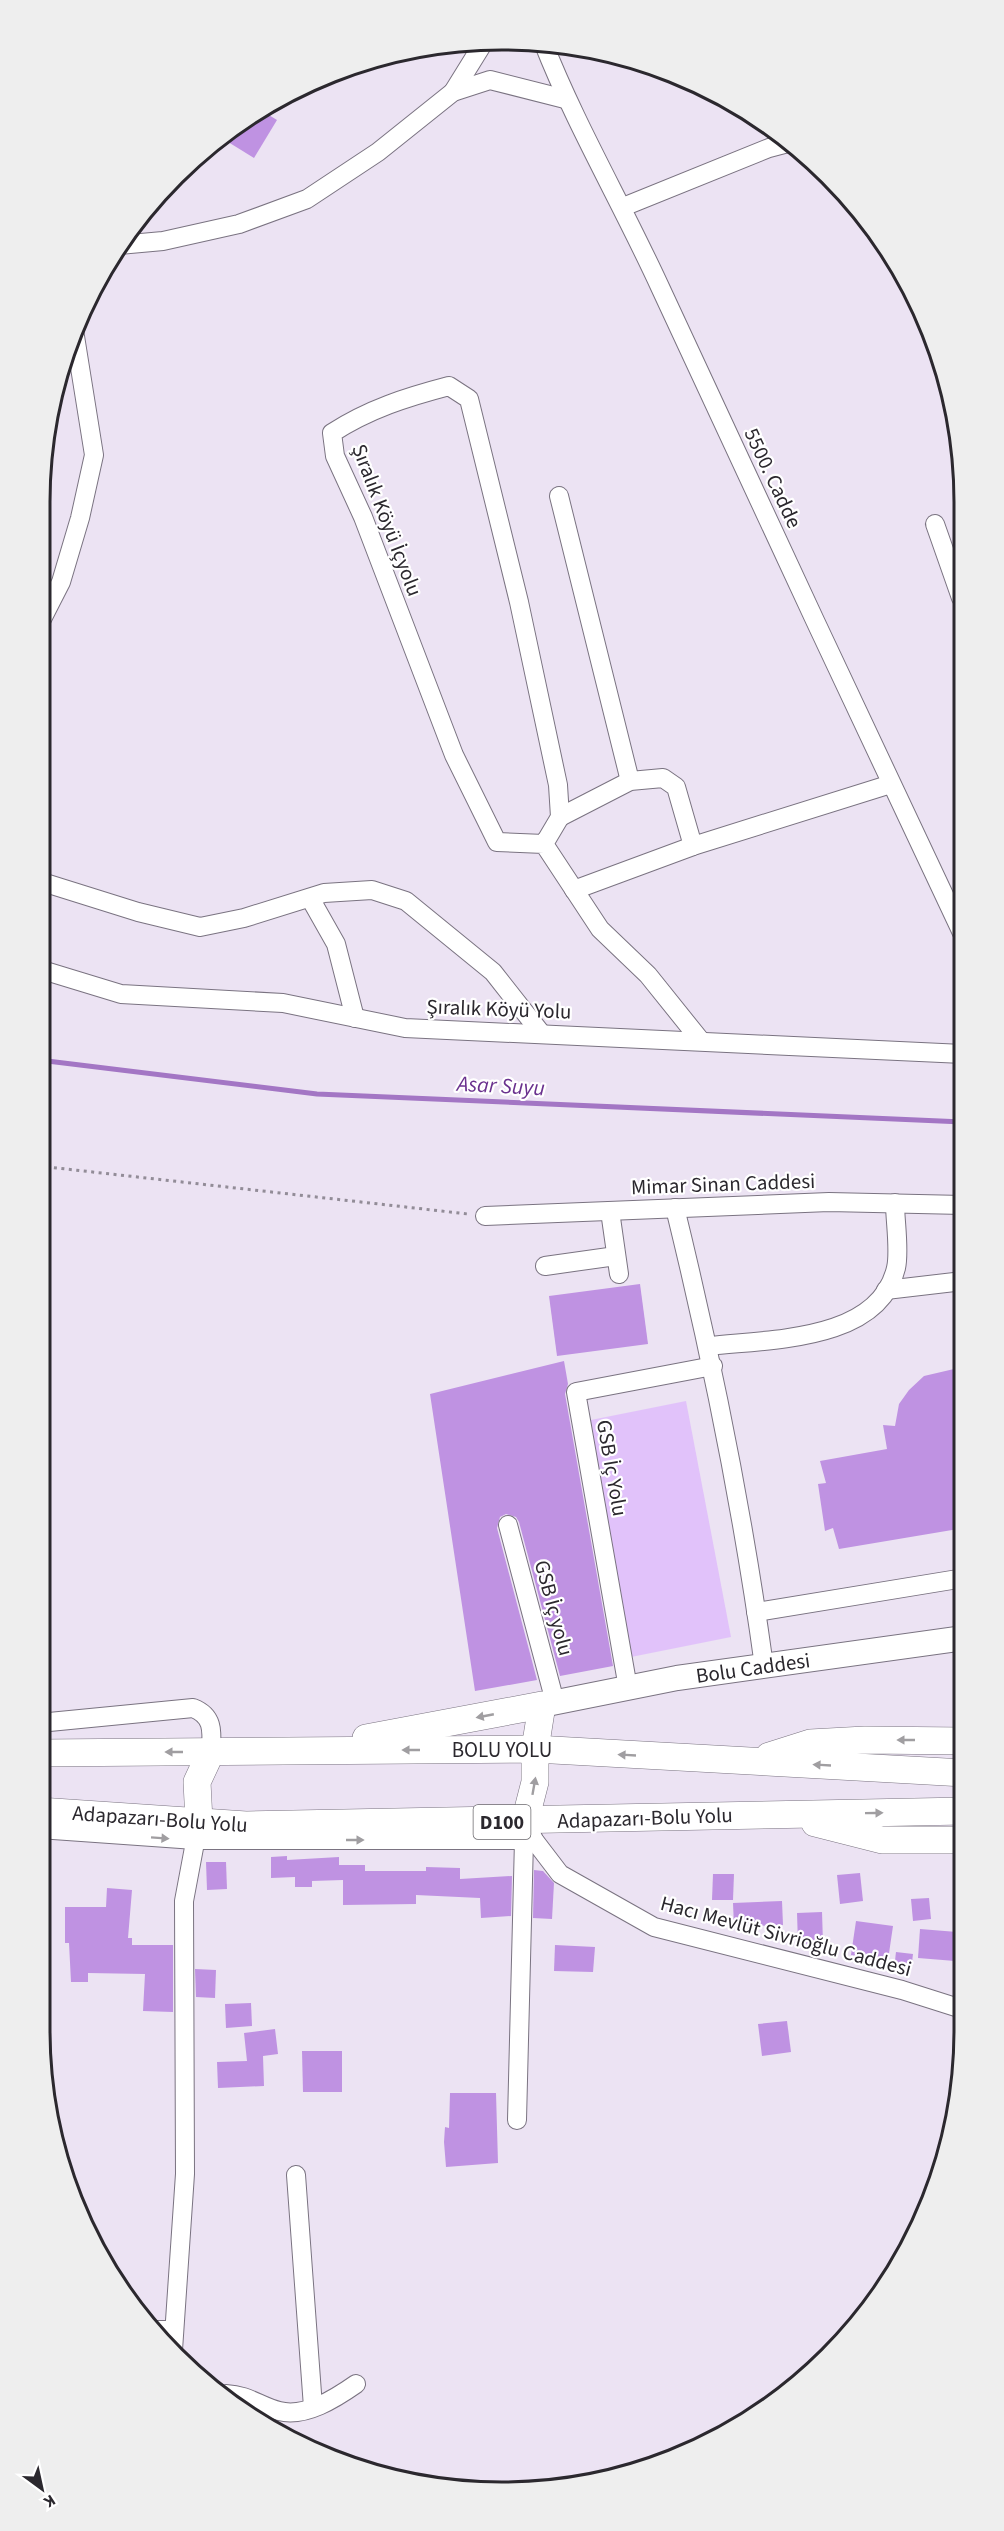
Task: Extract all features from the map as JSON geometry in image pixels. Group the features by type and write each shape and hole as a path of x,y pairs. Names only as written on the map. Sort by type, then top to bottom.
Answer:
{"highway":[{"path":"297,1751 549,1704 535,1749 535,1782 528,1834"},
{"path":"751,1761 810,1743 865,1740 954,1741"},
{"name":"BOLU YOLU","path":"50,1753 535,1749 954,1772"},
{"path":"197,1831 197,1782 211,1752"},
{"name":"Adapazarı-Bolu Yolu","path":"50,1825 197,1831 246,1825 528,1834 782,1815 954,1811"},
{"path":"782,1815 882,1840 954,1840"}],"main road":[{"name":"Bolu Caddesi","path":"549,1704 628,1688 764,1666 954,1639"}],"street":[{"path":"131,244 163,241 239,225 307,199 378,152 453,92 479,50"},
{"name":"5500. Cadde","path":"547,52 565,99 622,207 954,916"},
{"path":"453,92 490,80 565,99"},
{"path":"622,207 780,145"},
{"path":"50,604 61,582 80,518 94,454 77,349"},
{"name":"Şıralık Köyü İçyolu","path":"544,843 497,842 454,754 363,517 335,456 332,433 356,418 404,398 449,387 469,399 519,602 558,785 561,817"},
{"path":"559,496 630,781"},
{"path":"935,524 954,578"},
{"path":"693,846 676,787 663,778 630,781 561,817 544,843 600,929 648,975 701,1041"},
{"path":"574,890 693,846 891,784"},
{"path":"50,884 138,912 200,927 244,918 324,893 372,890 406,901 493,972 541,1033"},
{"path":"310,898 336,944 355,1018"},
{"name":"Şıralık Köyü Yolu","path":"50,972 122,994 283,1003 405,1028 954,1054"},
{"path":"709,1346 827,1332 880,1304 897,1268 895,1203"},
{"name":"Mimar Sinan Caddesi","path":"485,1216 675,1208 895,1203 954,1205"},
{"path":"675,1208 709,1346 764,1666"},
{"path":"545,1266 617,1265 610,1211"},
{"path":"886,1290 954,1282"},
{"name":"GSB İç Yolu","path":"628,1688 576,1392 712,1366"},
{"name":"GSB İç yolu","path":"508,1525 549,1704"},
{"path":"756,1612 954,1580"},
{"path":"50,1722 193,1708 203,1713 211,1722 211,1752"},
{"path":"174,2340 185,2174 184,1900 197,1831"},
{"path":"517,2120 528,1834"},
{"name":"Hacı Mevlüt Sivrioğlu Caddesi","path":"528,1834 560,1874 654,1927 902,1990 954,2007"},
{"path":"296,2175 313,2407"},
{"path":"165,2330 174,2330"},
{"path":"238,2395 250,2397 280,2411 296,2412 313,2407 356,2384"}],"path":[{"path":"50,1167 485,1216"}],"shaded area":[{"path":"686,1401 731,1637 631,1657 586,1421"}],"building":[{"path":"268,115 277,120 254,158 228,142"},
{"path":"640,1284 648,1344 557,1356 549,1296"},
{"path":"564,1361 568,1384 565,1394 613,1666 560,1676 519,1522 516,1517 506,1514 500,1517 497,1528 537,1680 475,1691 430,1394"},
{"path":"954,1369 954,1530 839,1549 833,1528 825,1531 818,1484 826,1483 820,1461 887,1449 883,1425 895,1426 899,1404 909,1390 924,1376"},
{"path":"287,1856 287,1860 339,1857 339,1865 365,1865 365,1871 426,1871 426,1867 460,1868 460,1879 512,1876 511,1916 481,1918 480,1898 416,1895 416,1904 343,1905 343,1880 312,1881 312,1887 295,1887 295,1877 271,1878 271,1857"},
{"path":"206,1862 226,1862 227,1889 207,1890"},
{"path":"534,1870 543,1871 554,1883 552,1919 533,1918"},
{"path":"860,1873 863,1901 840,1904 837,1875"},
{"path":"713,1874 734,1874 733,1900 712,1900"},
{"path":"107,1888 132,1890 128,1938 132,1938 132,1945 173,1945 173,2012 143,2011 145,1974 88,1973 88,1982 71,1982 69,1943 65,1943 65,1907 106,1907"},
{"path":"929,1898 931,1919 913,1921 911,1899"},
{"path":"782,1901 783,1925 734,1927 733,1903"},
{"path":"822,1912 823,1943 798,1944 797,1913"},
{"path":"856,1921 893,1926 888,1960 851,1955"},
{"path":"920,1929 954,1932 954,1961 918,1958"},
{"path":"555,1945 595,1947 593,1972 554,1971"},
{"path":"896,1952 913,1954 911,1971 894,1969"},
{"path":"195,1969 216,1970 215,1998 196,1997"},
{"path":"251,2003 252,2026 226,2028 225,2004"},
{"path":"787,2021 791,2052 762,2056 758,2024"},
{"path":"275,2029 278,2054 263,2056 264,2086 218,2088 217,2062 247,2061 244,2033"},
{"path":"302,2051 342,2051 342,2092 303,2092"},
{"path":"450,2093 496,2093 498,2163 446,2167 444,2142 445,2127 449,2128"}],"waterway":[{"name":"Asar Suyu","path":"50,1061 317,1094 954,1122"}]}
